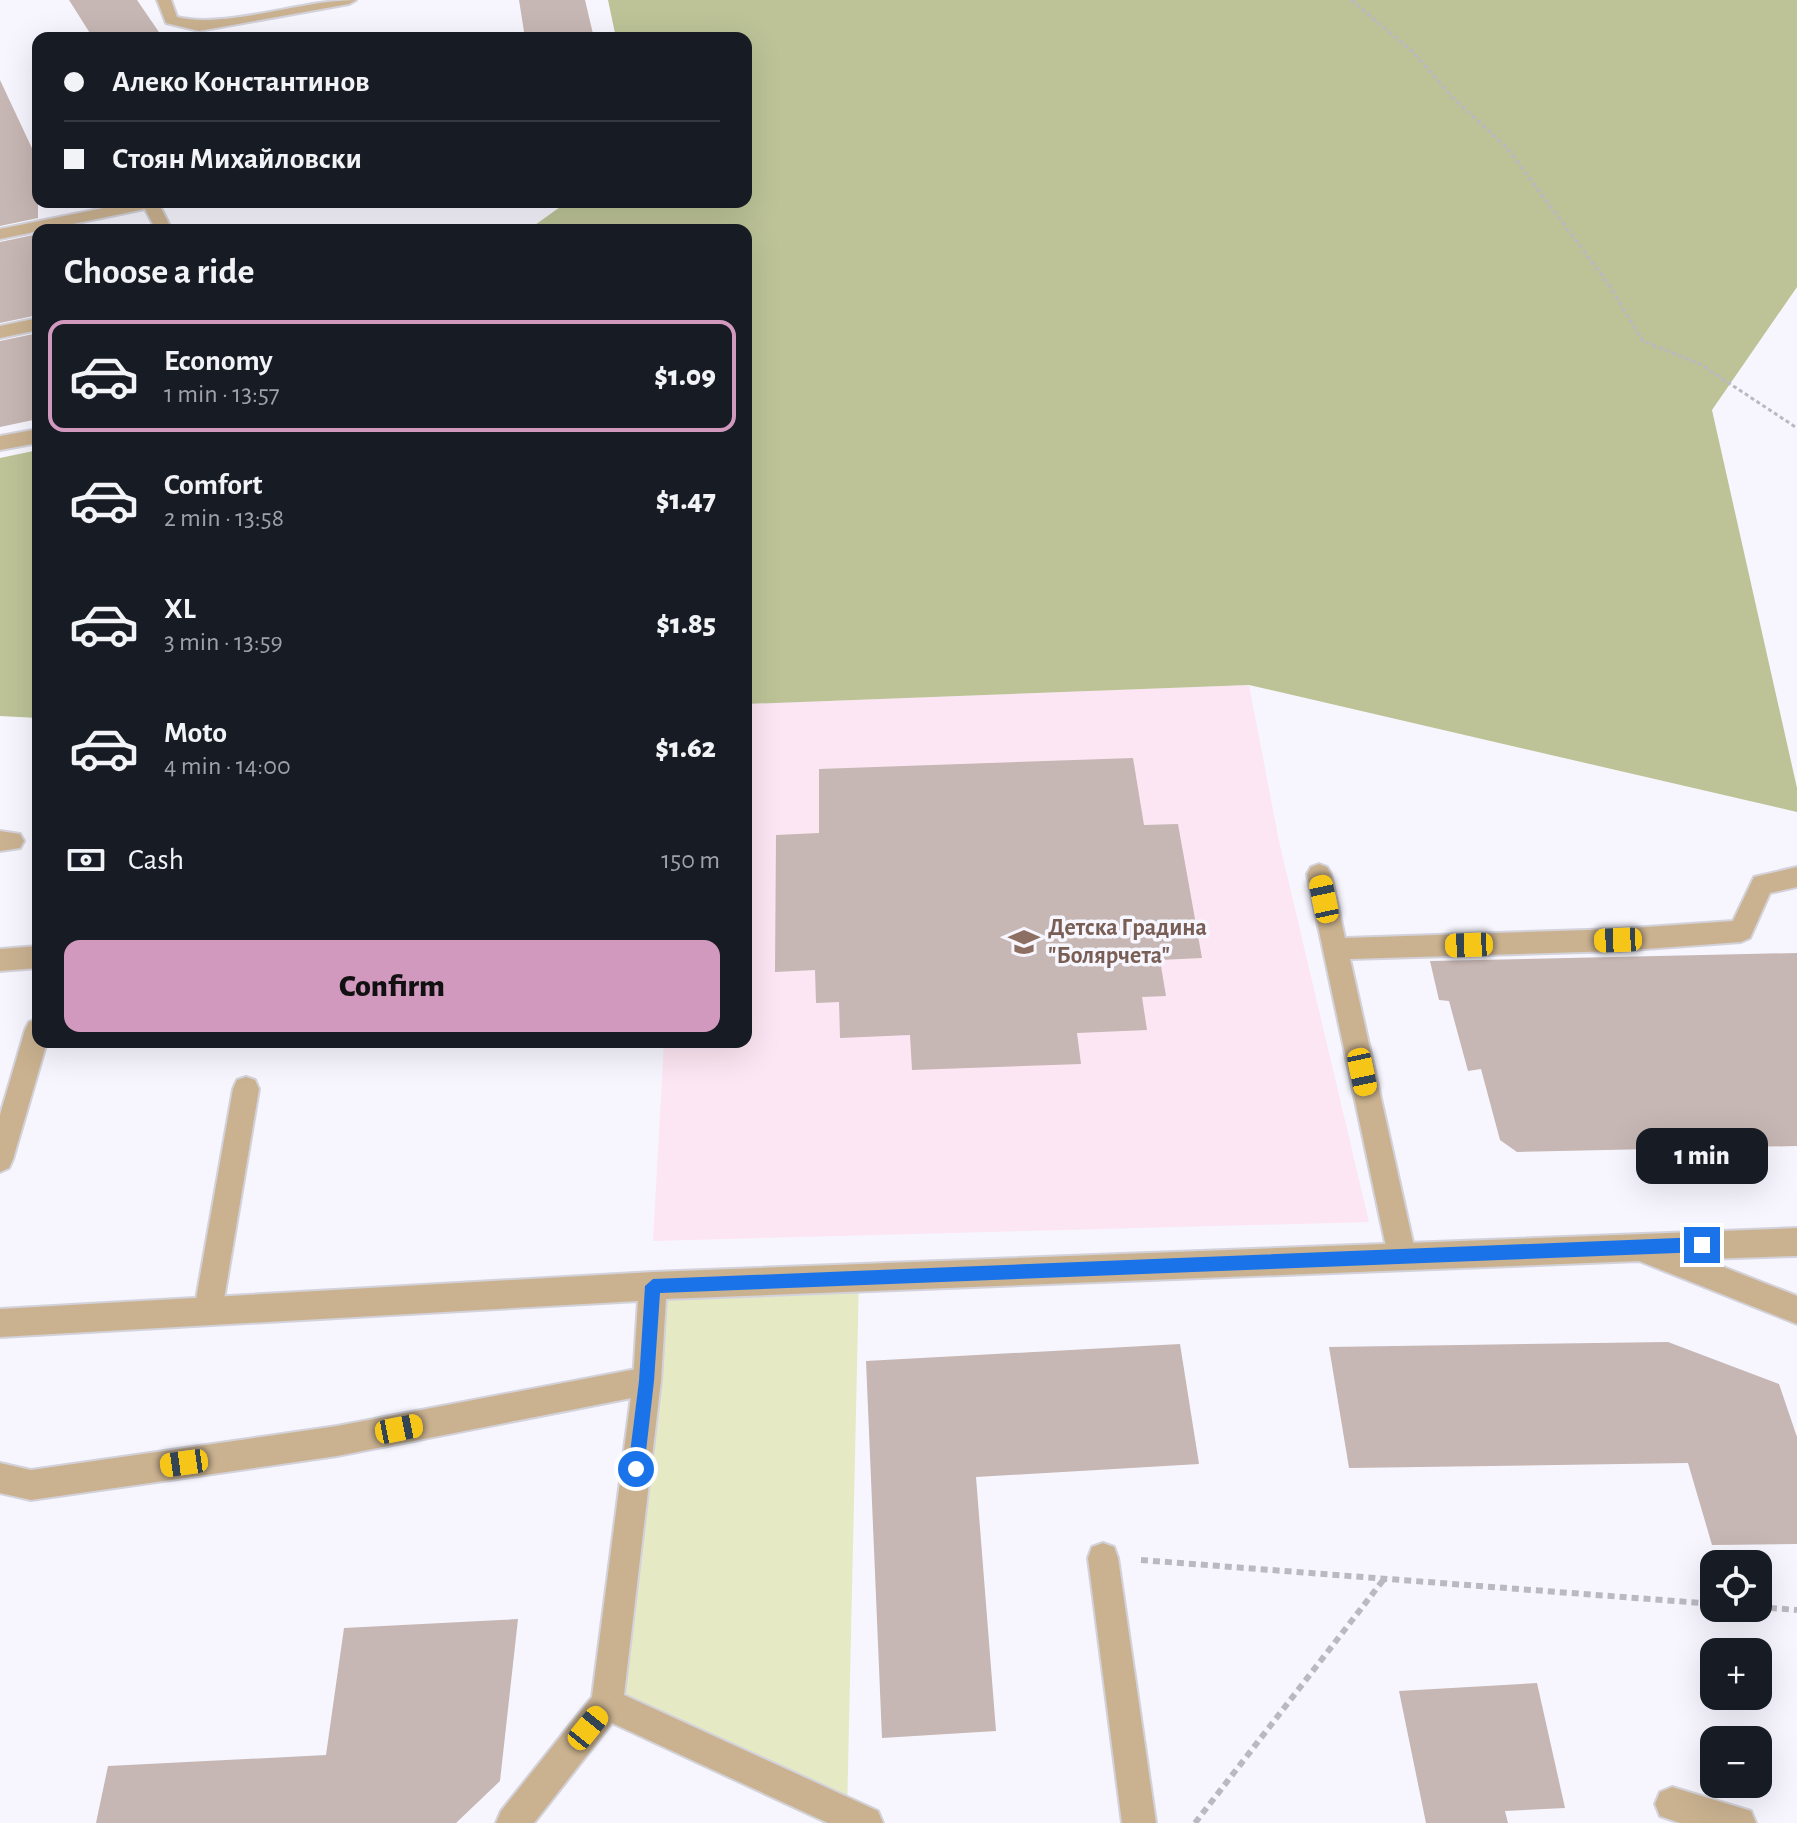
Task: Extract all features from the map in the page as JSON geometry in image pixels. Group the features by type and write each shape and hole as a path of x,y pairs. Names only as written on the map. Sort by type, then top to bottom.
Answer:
{"street":[{"path":"164,0 171,20 199,27 349,0"},
{"path":"49,224 127,208"},
{"path":"0,234 32,227"},
{"path":"0,332 32,325"},
{"path":"0,443 32,437"},
{"path":"1319,874 1402,1256"},
{"path":"1335,949 1618,940 1741,931 1762,884 1797,877"},
{"path":"0,960 32,957"},
{"path":"0,1159 33,1048"},
{"path":"208,1311 246,1089"},
{"path":"0,1323 653,1286 1797,1242"},
{"path":"1639,1247 1797,1310"},
{"path":"513,1823 607,1704 647,1381 653,1286"},
{"path":"0,1478 31,1485 337,1441 647,1381"},
{"path":"1103,1558 1139,1823"},
{"path":"607,1704 866,1823"},
{"path":"1672,1804 1739,1823"}],"path":[{"path":"1351,0 1413,52 1453,98 1507,148 1609,285 1643,341 1700,364 1797,428"},
{"path":"1103,1558 1700,1603"},
{"path":"1195,1823 1385,1578"},
{"path":"1772,1608 1797,1610"}],"shaded area":[{"name":"Детска Градина \"Болярчета\"","path":"1249,685 1279,841 1369,1222 653,1241 664,1048 752,1048 752,704"}],"green space":[{"path":"608,0 1797,0 1797,287 1712,410 1797,788 1797,812 1249,685 752,704 752,224 536,224 559,208 752,208 752,32 615,32"},
{"path":"32,451 32,718 0,716 0,458"},
{"path":"859,1278 847,1814 607,1704 653,1286"}],"building":[{"path":"69,0 137,0 159,32 89,32"},
{"path":"519,0 585,0 593,32 524,32"},
{"path":"0,80 32,148 32,208 38,208 38,218 0,226"},
{"path":"32,235 32,316 0,323 0,242"},
{"path":"32,334 32,420 0,427 0,341"},
{"path":"1133,758 1144,825 1178,824 1202,958 1160,960 1166,996 1142,997 1147,1030 1077,1033 1081,1064 912,1070 910,1035 840,1038 839,1002 816,1003 815,970 775,972 776,835 819,833 819,769"},
{"path":"1797,953 1797,1146 1517,1152 1500,1140 1481,1069 1468,1071 1449,1001 1439,1000 1430,961"},
{"path":"1668,1342 1779,1384 1797,1437 1797,1544 1712,1545 1688,1463 1349,1468 1329,1347"},
{"path":"1180,1344 1199,1464 976,1477 996,1731 882,1738 866,1361"},
{"path":"518,1619 500,1781 456,1823 96,1823 108,1766 326,1755 344,1628"},
{"path":"1537,1683 1565,1808 1505,1811 1508,1823 1426,1823 1399,1691"}],"place":[{"name":"Детска Градина \"Болярчета\"","path":"1024,942"}],"route":[{"path":"636,1469 647,1381 653,1286 1702,1245"}]}
